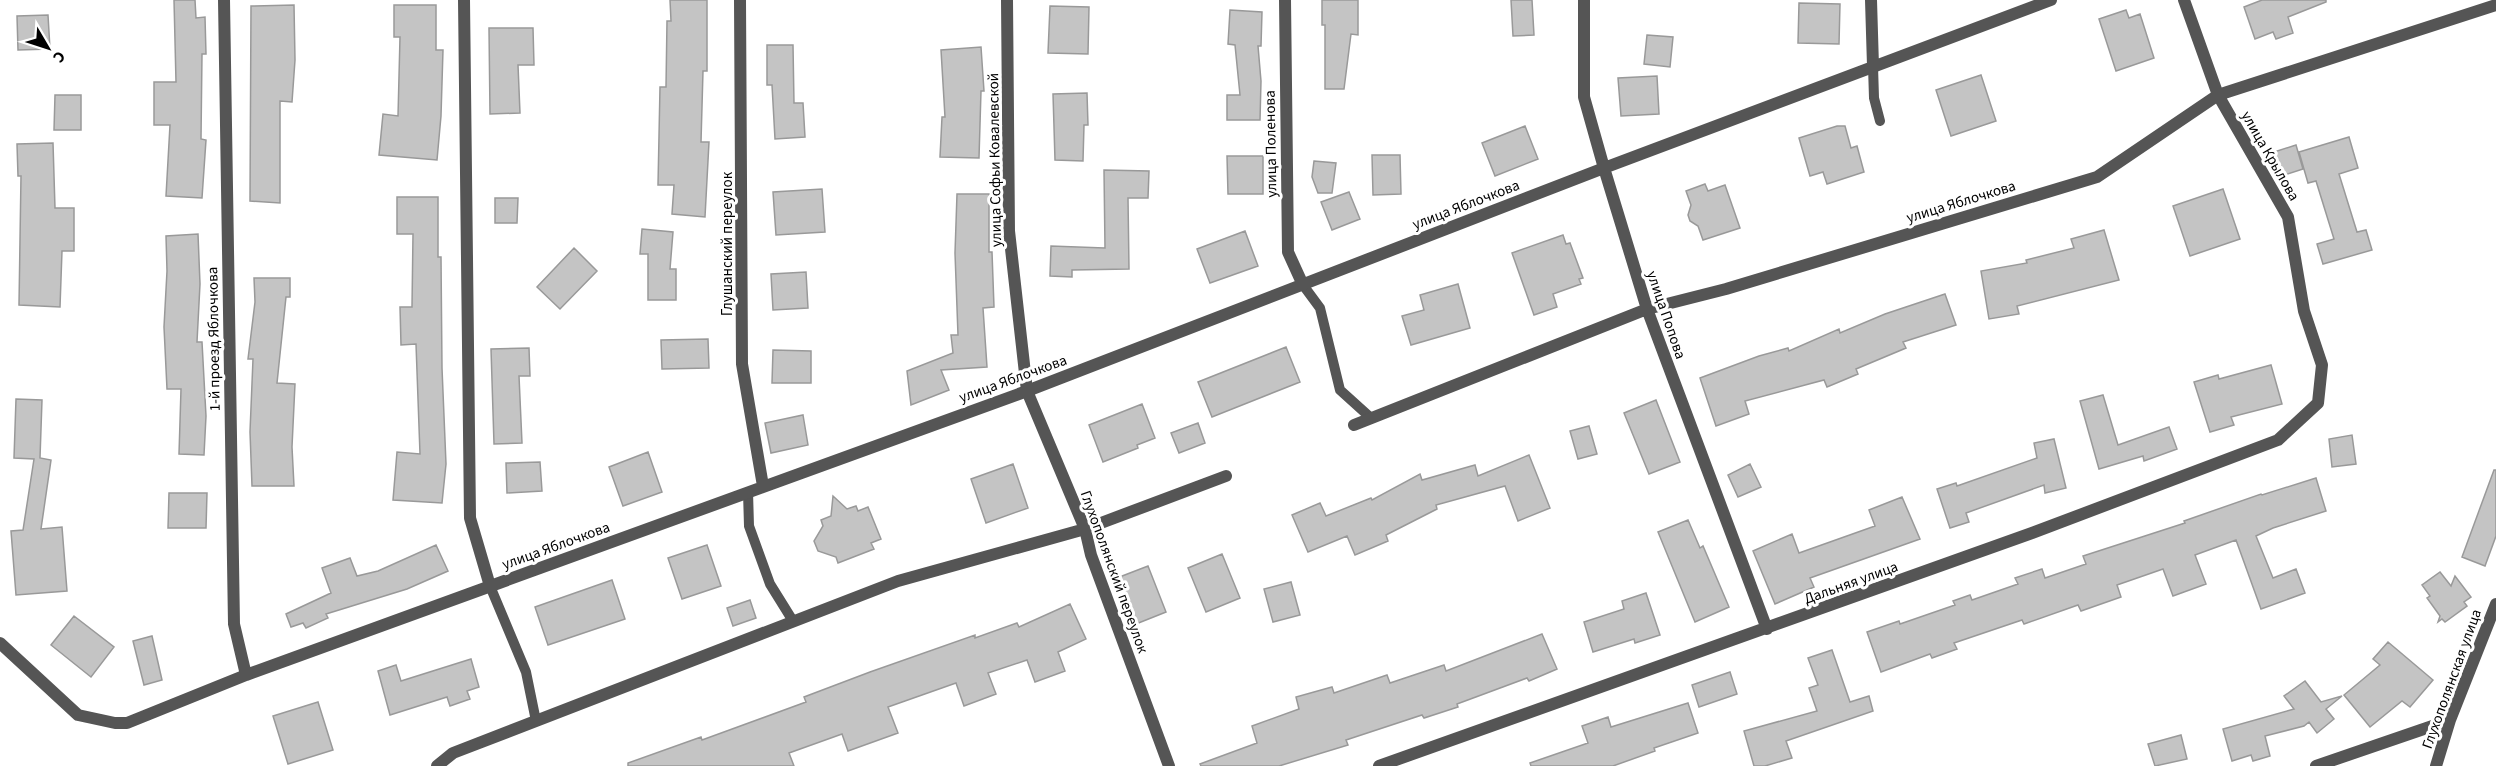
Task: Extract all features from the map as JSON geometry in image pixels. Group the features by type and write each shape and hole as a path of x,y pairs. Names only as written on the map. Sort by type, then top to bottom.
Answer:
{"street":[{"name":"1-й проезд Яблочкова","path":"224,0 234,624 246,675"},
{"path":"464,0 470,518 490,586"},
{"name":"Глушанский переулок","path":"740,0 742,364 763,486"},
{"name":"улица Софьи Ковалевской","path":"1007,0 1009,231 1027,391"},
{"name":"улица Поленова","path":"1285,0 1288,252 1303,285"},
{"name":"улица Попова","path":"1584,0 1584,97 1604,168 1647,309 1767,629"},
{"path":"1871,0 1873,66"},
{"name":"улица Яблочкова","path":"0,643 78,715 115,723 127,723 246,675 1027,391 1604,168 2051,0"},
{"name":"улица Крылова","path":"2184,0 2218,95 2288,217 2304,311 2322,365 2318,403"},
{"name":"улица Яблочкова","path":"1354,425 1647,309 1726,289 2097,177 2218,95 2494,3"},
{"name":"Глухополянский переулок","path":"1027,391 1085,529 1091,555 1169,766"},
{"name":"Дальняя улица","path":"1379,766 1767,629 2278,440 2318,403"},
{"path":"437,766 453,753 898,580 1085,529 1226,476"},
{"name":"Глухополянская улица","path":"2436,766 2450,720 2496,604"},
{"path":"2316,766 2450,720"}],"lane":[{"path":"1873,66 1874,98 1880,121"},
{"path":"1303,285 1320,308 1340,390 1371,418"},
{"path":"748,492 749,526 770,584 794,621"},
{"path":"490,586 526,672 536,721"}],"building":[{"path":"174,0 195,0 196,18 205,17 206,54 202,54 201,139 206,140 202,198 166,196 170,125 154,125 154,82 176,82"},
{"path":"670,0 707,0 707,71 703,71 701,142 709,142 705,217 672,214 674,185 658,185 660,87 666,87 667,21 671,21"},
{"path":"1322,0 1358,0 1358,35 1351,34 1344,89 1325,89 1325,25 1322,25"},
{"path":"1511,0 1532,0 1534,35 1513,36"},
{"path":"2262,0 2326,0 2326,2 2288,17 2293,33 2276,39 2273,32 2255,39 2244,7"},
{"path":"1799,3 1840,4 1839,44 1798,43"},
{"path":"294,5 295,60 292,102 280,101 280,203 250,201 251,6"},
{"path":"394,5 436,5 436,50 443,50 437,160 379,155 383,114 398,116 400,37 394,37"},
{"path":"1050,6 1089,7 1088,54 1048,53"},
{"path":"1230,10 1262,12 1261,46 1258,46 1261,81 1260,120 1227,120 1227,95 1240,95 1235,45 1228,44"},
{"path":"2126,10 2129,18 2140,14 2154,58 2116,71 2099,19"},
{"path":"48,15 50,49 18,50 17,16"},
{"path":"489,28 533,28 534,65 518,65 520,113 490,114"},
{"path":"1647,35 1673,37 1670,67 1644,64"},
{"path":"767,45 793,45 794,103 803,103 805,137 775,139 772,85 767,85"},
{"path":"981,47 984,91 981,91 979,158 940,157 942,117 945,117 941,50"},
{"path":"1981,75 1996,121 1951,136 1936,90"},
{"path":"1657,76 1659,114 1621,116 1618,78"},
{"path":"1087,93 1088,125 1084,125 1083,161 1055,160 1053,94"},
{"path":"55,95 81,95 81,130 54,130"},
{"path":"1525,126 1538,159 1495,176 1482,143"},
{"path":"1837,126 1845,126 1851,148 1857,146 1864,172 1827,184 1823,172 1810,176 1799,138"},
{"path":"2349,137 2358,168 2339,174 2357,232 2366,230 2372,250 2323,264 2317,244 2334,239 2316,181 2308,183 2299,152"},
{"path":"53,143 55,208 74,208 74,251 62,251 60,307 19,305 21,176 18,176 17,144"},
{"path":"2296,145 2303,169 2278,177 2271,153"},
{"path":"1372,155 1400,155 1401,194 1373,195"},
{"path":"1227,156 1263,156 1263,194 1228,194"},
{"path":"1314,161 1336,163 1332,193 1318,193 1312,177"},
{"path":"1104,170 1149,171 1148,198 1128,198 1129,269 1072,270 1072,277 1050,276 1051,246 1105,248"},
{"path":"1705,184 1708,191 1725,185 1740,228 1703,240 1698,226 1690,221 1688,215 1691,205 1686,191"},
{"path":"822,189 825,232 776,235 773,192"},
{"path":"2223,189 2240,239 2190,256 2173,206"},
{"path":"1349,192 1360,219 1332,230 1321,202"},
{"path":"957,194 989,194 989,252 992,252 994,307 983,308 987,367 941,370 949,390 911,405 907,371 953,353 951,335 958,335 955,253"},
{"path":"397,197 438,197 446,464 442,503 393,500 397,452 420,454 416,344 401,345 400,307 412,307 413,234 397,234"},
{"path":"495,198 518,198 517,223 495,223"},
{"path":"642,229 673,232 670,269 676,269 676,300 648,300 648,254 640,254"},
{"path":"2104,230 2119,280 2017,306 2019,314 1989,319 1981,271 2027,263 2026,260 2074,248 2071,239"},
{"path":"1245,231 1258,266 1210,283 1197,249"},
{"path":"198,234 200,284 197,342 202,342 206,416 204,455 179,454 181,389 167,389 164,327 166,236"},
{"path":"1563,235 1566,244 1570,243 1583,278 1579,279 1581,284 1553,294 1557,307 1534,315 1512,253"},
{"path":"574,248 597,271 560,309 537,287"},
{"path":"806,272 808,308 773,310 771,274"},
{"path":"254,278 290,278 290,297 286,297 277,383 295,384 292,447 294,486 252,486 250,432 253,359 248,359 255,302"},
{"path":"1458,284 1470,328 1411,345 1402,316 1424,310 1420,295"},
{"path":"1945,294 1956,325 1903,342 1906,348 1856,369 1858,374 1827,387 1824,380 1745,401 1749,414 1716,426 1700,378 1759,356 1788,348 1789,351 1839,329 1840,333 1885,314"},
{"path":"708,339 709,368 662,369 661,340"},
{"path":"1286,347 1300,382 1212,417 1198,382"},
{"path":"529,348 530,376 519,376 522,443 494,444 491,349"},
{"path":"773,350 811,351 811,383 772,383"},
{"path":"2271,365 2282,404 2231,417 2234,425 2210,432 2194,382 2218,375 2219,379"},
{"path":"2103,395 2118,445 2169,427 2177,449 2144,461 2143,456 2099,469 2080,401"},
{"path":"16,399 42,400 40,458 51,460 41,529 62,527 67,591 16,595 11,531 23,530 34,459 14,458"},
{"path":"1656,400 1680,462 1649,474 1624,413"},
{"path":"1142,404 1155,438 1137,445 1138,448 1103,462 1089,425"},
{"path":"803,415 808,445 771,453 765,423"},
{"path":"1198,423 1205,443 1179,453 1171,433"},
{"path":"1589,426 1597,454 1578,459 1570,431"},
{"path":"2352,435 2356,464 2332,467 2329,439"},
{"path":"2054,439 2066,488 2045,493 2044,485 1966,513 1969,522 1950,528 1937,489 1956,483 1957,486 2037,458 2034,443"},
{"path":"648,452 662,492 623,506 609,467"},
{"path":"1529,455 1550,508 1518,521 1505,486 1436,505 1437,509 1386,535 1388,541 1355,555 1347,536 1308,552 1292,515 1320,503 1326,516 1371,498 1372,500 1420,474 1422,480 1475,465 1478,476"},
{"path":"540,462 542,491 507,493 506,463"},
{"path":"1013,464 1028,508 986,523 971,479"},
{"path":"1750,464 1761,487 1738,497 1728,475"},
{"path":"2494,470 2496,470 2496,536 2485,566 2462,557"},
{"path":"2316,478 2326,511 2273,528 2256,536 2273,578 2296,569 2305,593 2261,609 2236,540 2195,555 2206,584 2173,596 2163,569 2117,585 2121,597 2081,611 2078,605 2024,624 2022,620 1954,643 1957,649 1932,658 1930,654 1881,672 1867,632 1899,621 1900,624 1955,605 1953,601 1970,595 1972,600 2018,584 2015,578 2042,569 2045,578 2086,564 2083,556 2185,523 2184,521 2261,494"},
{"path":"169,493 207,493 206,528 168,528"},
{"path":"833,496 847,509 856,506 858,511 868,507 881,539 871,543 874,549 838,563 836,557 818,551 814,541 823,526 821,520 831,516"},
{"path":"1902,497 1920,539 1810,578 1814,587 1775,604 1753,551 1792,534 1799,553 1875,526 1869,510"},
{"path":"1688,520 1700,548 1703,546 1729,607 1695,622 1658,532"},
{"path":"436,545 448,571 407,589 326,614 328,618 306,628 303,623 291,627 286,614 331,593 322,568 350,558 357,576 378,571"},
{"path":"707,545 721,586 682,599 668,558"},
{"path":"1222,554 1240,598 1206,612 1188,568"},
{"path":"1148,566 1166,612 1136,624 1117,578"},
{"path":"2440,572 2451,586 2455,576 2471,597 2464,602 2467,606 2445,622 2442,619 2438,622 2440,616 2427,598 2430,596 2422,585"},
{"path":"612,580 625,619 548,645 535,607"},
{"path":"1291,582 1300,615 1273,622 1264,589"},
{"path":"1646,593 1660,635 1635,643 1634,639 1593,652 1584,622 1624,609 1622,601"},
{"path":"750,600 756,618 733,626 727,608"},
{"path":"1070,604 1086,639 1058,652 1065,671 1035,682 1027,660 988,673 996,694 964,706 956,683 888,707 898,733 848,751 842,734 789,753 794,766 628,766 628,763 701,737 702,740 806,702 804,697 870,672 975,635 975,638 1017,623 1019,627"},
{"path":"74,616 114,647 91,677 51,645"},
{"path":"1542,634 1557,669 1529,681 1527,678 1457,704 1458,707 1424,718 1422,715 1346,740 1348,745 1279,766 1201,766 1200,764 1257,743 1252,726 1299,709 1296,697 1332,687 1334,693 1387,675 1390,683 1444,665 1446,671"},
{"path":"152,636 162,680 144,685 133,641"},
{"path":"2388,642 2433,680 2410,707 2402,701 2370,727 2344,695 2380,665 2373,659"},
{"path":"1832,650 1850,702 1869,696 1873,711 1786,741 1792,758 1765,766 1754,766 1744,731 1817,711 1809,688 1818,685 1808,658"},
{"path":"471,659 479,687 467,691 470,699 450,706 447,697 390,715 378,671 396,665 401,681"},
{"path":"1730,672 1737,694 1699,707 1692,685"},
{"path":"2305,681 2321,702 2342,696 2326,709 2334,719 2317,733 2309,722 2304,726 2265,736 2270,756 2253,761 2251,755 2232,761 2223,729 2294,709 2284,696"},
{"path":"318,702 333,750 288,764 273,716"},
{"path":"1688,703 1698,733 1654,748 1655,751 1613,766 1531,766 1530,763 1588,743 1582,726 1608,717 1611,727"},
{"path":"2181,735 2187,759 2155,766 2148,744"}]}
